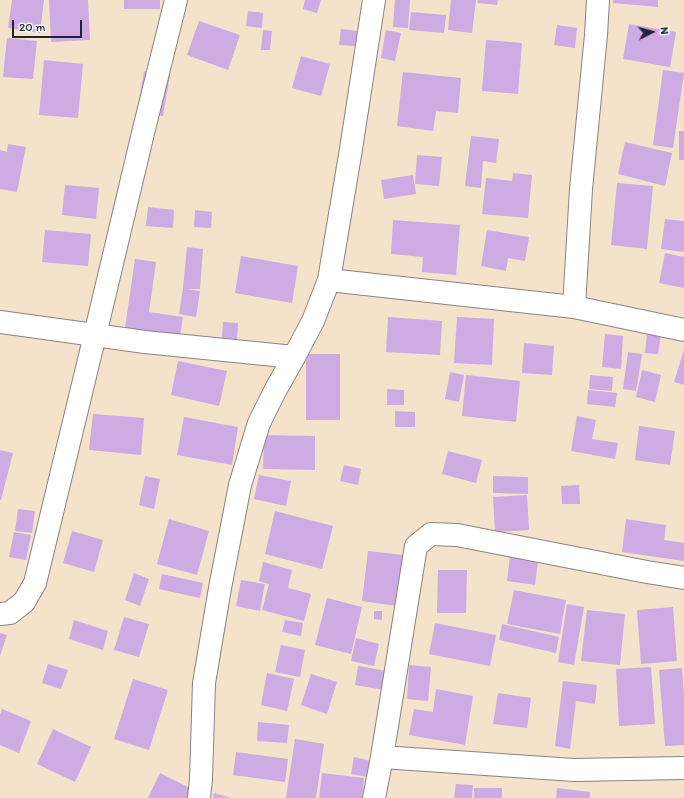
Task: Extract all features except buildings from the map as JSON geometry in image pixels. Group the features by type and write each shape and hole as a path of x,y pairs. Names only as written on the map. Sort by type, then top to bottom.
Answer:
{"street":[{"path":"0,614 10,613 24,602 35,583 176,0"},
{"path":"199,798 204,683 220,588 240,485 259,423 313,321 329,280 374,0"},
{"path":"574,307 581,189 598,0"},
{"path":"329,280 574,307 684,330"},
{"path":"0,322 145,342 294,358"},
{"path":"374,798 416,546 431,534 457,535 684,578"},
{"path":"382,757 574,770 684,768"}]}
